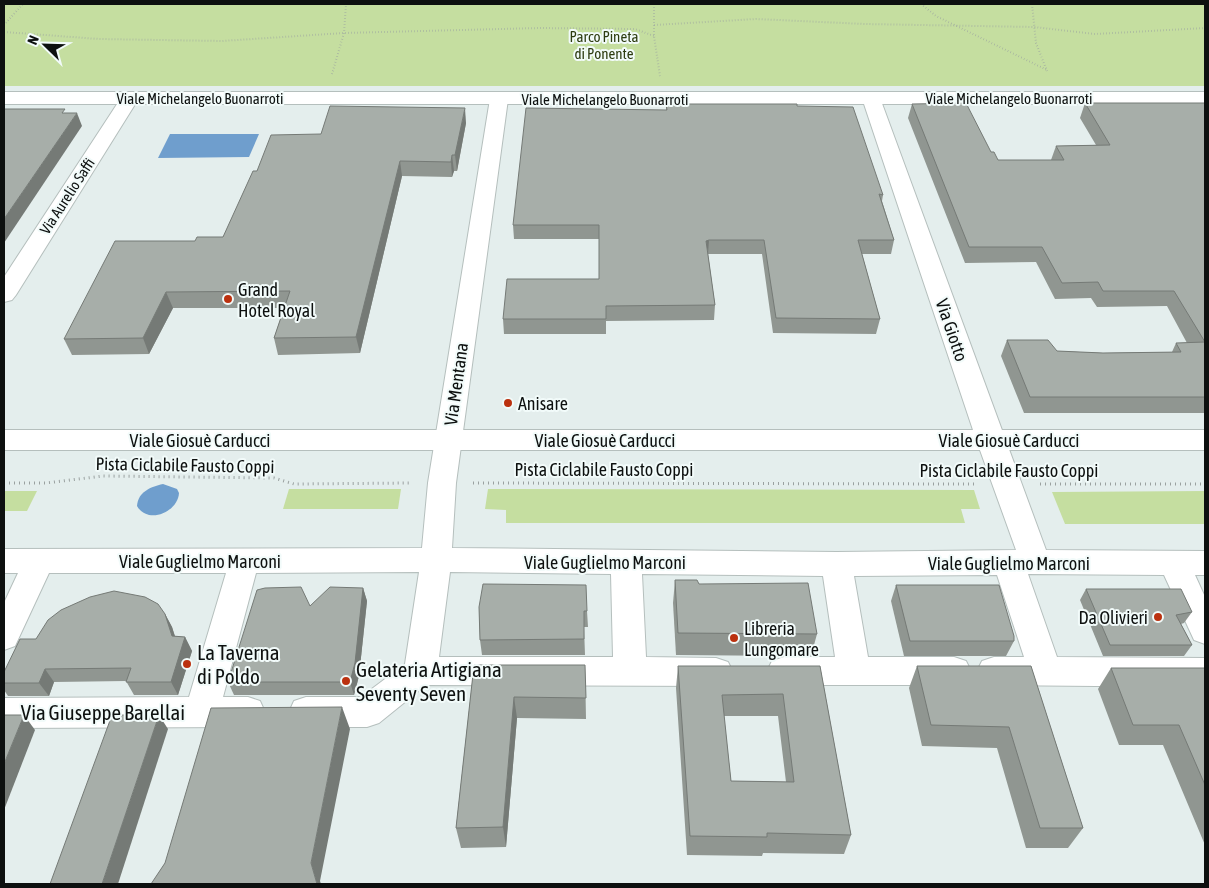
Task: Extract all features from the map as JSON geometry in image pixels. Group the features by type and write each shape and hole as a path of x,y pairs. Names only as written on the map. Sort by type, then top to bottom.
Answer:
{"street":[{"name":"Viale Michelangelo Buonarroti","path":"4,98 1205,98"},
{"name":"Via Aurelio Saffi","path":"4,295 130,98"},
{"name":"Via Giotto","path":"871,98 990,440 1008,484 1021,562 1045,671"},
{"name":"Via Mentana","path":"420,670 436,560 442,483 498,99"},
{"name":"Viale Giosuè Carducci","path":"4,440 1205,440"},
{"name":"Viale Guglielmo Marconi","path":"4,561 244,562 436,560 837,564 1205,563"},
{"path":"4,636 39,561"},
{"name":"Via Giuseppe Barellai","path":"202,712 244,562"},
{"path":"626,562 630,672"},
{"path":"1174,563 1205,630"},
{"path":"837,564 854,671"},
{"name":"Via Giuseppe Barellai","path":"4,713 367,712 420,670"},
{"path":"420,670 1205,673"}],"path":[{"path":"4,25 23,4"},
{"path":"324,99 344,33 346,4"},
{"path":"654,4 654,36 663,98"},
{"path":"921,4 936,16 1047,70"},
{"path":"1032,4 1036,43 1047,70 1050,99"},
{"path":"654,25 756,19 865,24 1034,27 1095,34 1205,28"},
{"path":"4,32 99,39 222,41 344,33 540,28 635,29 654,36"},
{"name":"Pista Ciclabile Fausto Coppi","path":"4,483 46,483 72,478 103,476 267,477 294,484 1205,484"}],"green space":[{"name":"Parco Pineta di Ponente","path":"4,4 1205,4 1205,86 4,86"},
{"path":"289,489 401,489 398,509 283,509"},
{"path":"488,489 974,490 980,509 961,509 965,523 506,523 506,510 485,509"},
{"path":"4,491 37,491 27,511 4,511"},
{"path":"1205,491 1205,524 1065,524 1052,492"}],"water":[{"path":"170,134 259,134 249,157 158,158"},
{"path":"163,484 177,489 179,493 174,506 162,514 148,515 142,512 137,506 142,494 149,489"}],"building":[{"path":"966,103 991,152 994,152 998,160 1064,160 1056,146 1110,145 1085,103 1205,103 1205,342 1174,291 1103,291 1098,282 1062,283 1042,247 969,247 912,104"},
{"path":"666,104 797,104 797,106 853,107 883,195 879,194 894,240 858,240 880,319 776,318 764,240 709,240 706,241 715,305 606,306 606,319 503,319 507,279 599,279 599,225 513,225 526,108 667,110"},
{"path":"330,106 465,108 455,155 452,155 451,162 400,161 356,337 274,338 290,291 166,292 143,338 64,339 115,241 195,241 197,237 223,237 253,171 257,171 271,135 321,134"},
{"path":"4,109 65,109 62,113 77,113 4,219"},
{"path":"1007,340 1048,340 1057,351 1103,353 1181,352 1176,343 1205,342 1205,397 1030,397"},
{"path":"675,580 697,580 699,584 808,583 817,634 678,633"},
{"path":"483,584 586,585 587,611 584,611 584,639 480,640 479,607"},
{"path":"896,585 999,585 1014,641 910,641"},
{"path":"301,587 310,606 330,587 363,588 355,663 350,682 228,682 257,590"},
{"path":"1086,589 1181,589 1192,612 1176,615 1192,645 1110,645"},
{"path":"114,591 145,597 158,604 165,614 172,636 185,637 171,682 126,682 131,668 45,669 39,683 4,683 4,672 20,639 36,639 48,620 61,610 90,597"},
{"path":"474,665 585,665 586,698 514,697 503,827 456,828"},
{"path":"678,666 820,666 851,835 767,833 767,837 690,836","holes":["783,694 794,782 731,781 722,695"]},
{"path":"917,666 1031,666 1083,828 1040,828 1009,727 931,725"},
{"path":"1111,668 1205,668 1205,785 1179,725 1133,725"},
{"path":"342,707 311,863 317,884 151,884 165,863 211,708"},
{"path":"4,715 24,715 4,764"},
{"path":"112,715 159,715 102,884 50,884"}],"place":[{"name":"Grand Hotel Royal","path":"228,299"},
{"name":"Anisare","path":"508,403"},
{"name":"Da Olivieri","path":"1158,617"},
{"name":"Libreria Lungomare","path":"734,638"},
{"name":"La Taverna di Poldo","path":"187,664"},
{"name":"Gelateria Artigiana Seventy Seven","path":"346,681"}]}
